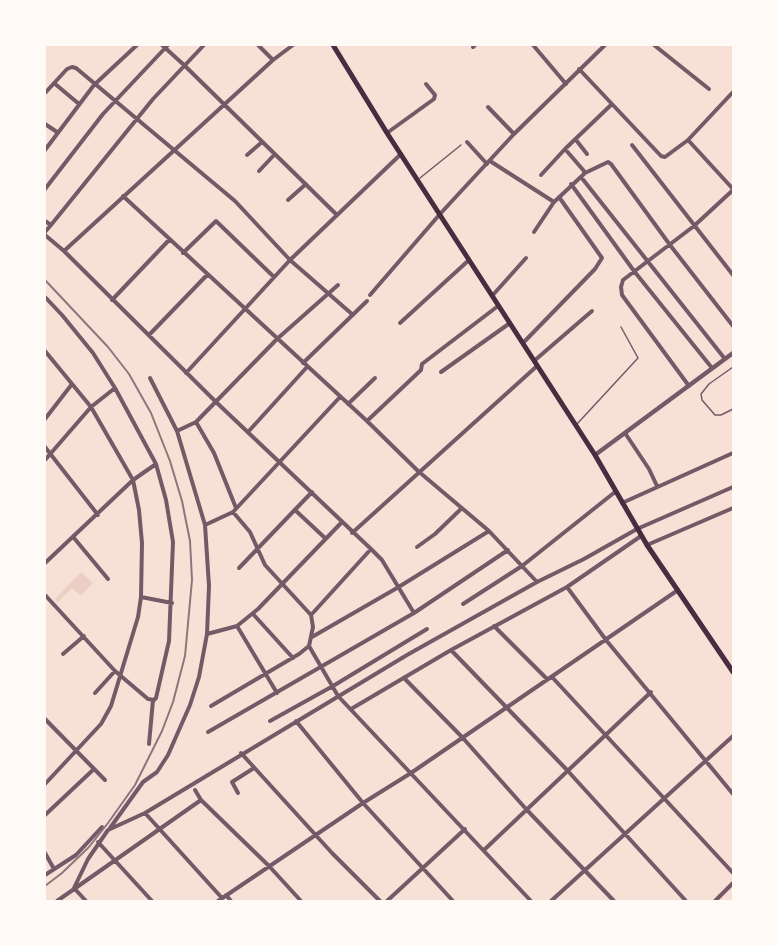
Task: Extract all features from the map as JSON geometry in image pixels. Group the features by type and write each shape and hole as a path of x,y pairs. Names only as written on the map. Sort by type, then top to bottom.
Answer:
{"main road":[{"path":"333,45 595,456 641,536 732,671"}],"street":[{"path":"45,150 94,85 137,45"},
{"path":"204,45 136,120 45,233 186,373 382,560 414,613"},
{"path":"258,45 273,60"},
{"path":"64,251 273,60 293,45"},
{"path":"533,45 566,84"},
{"path":"370,295 440,214 514,134 605,45"},
{"path":"654,45 709,89"},
{"path":"45,189 103,114 165,46 337,215"},
{"path":"45,93 54,82 72,68 76,68 234,201 290,260 353,315"},
{"path":"579,69 661,156 669,156 688,140 733,92"},
{"path":"54,82 79,104"},
{"path":"387,133 434,99 435,94 426,84"},
{"path":"541,175 612,104"},
{"path":"488,107 514,134"},
{"path":"45,124 57,132"},
{"path":"576,140 587,154"},
{"path":"688,140 733,190 694,226 623,280 621,287 622,295 689,386"},
{"path":"247,155 262,142"},
{"path":"467,142 488,163 554,202"},
{"path":"632,145 733,275"},
{"path":"565,149 648,261 725,359"},
{"path":"259,171 275,154"},
{"path":"186,373 290,260 401,154"},
{"path":"534,232 554,202 571,184 608,162 733,326"},
{"path":"288,200 306,184"},
{"path":"571,184 634,271 712,368"},
{"path":"123,196 418,471 489,531 537,582"},
{"path":"523,344 595,269 602,258 559,197"},
{"path":"45,221 51,225"},
{"path":"183,253 216,221 274,277"},
{"path":"112,300 169,240"},
{"path":"492,296 526,258"},
{"path":"400,323 469,260"},
{"path":"149,335 207,275"},
{"path":"177,431 196,422 277,339 339,285"},
{"path":"45,297 93,353 115,388 156,464 166,500 173,542 172,603 169,641 157,695 153,700 149,744"},
{"path":"303,363 367,301"},
{"path":"367,421 421,370 422,364 499,305"},
{"path":"352,533 592,311"},
{"path":"441,372 510,323"},
{"path":"45,351 91,407 133,480 140,510 142,543 141,597 138,617 107,716 45,784"},
{"path":"595,456 733,352"},
{"path":"248,432 307,367"},
{"path":"74,888 98,842 143,782 157,772 168,755 190,705 199,677 207,634 208,586 205,525 177,431 150,378"},
{"path":"348,404 375,378"},
{"path":"45,419 72,384"},
{"path":"45,460 91,407 115,388"},
{"path":"205,525 234,510 339,397"},
{"path":"196,422 214,453 234,510 250,532 265,565 311,615 312,637 309,646 293,658 211,706"},
{"path":"624,432 649,469 657,486"},
{"path":"45,447 98,514"},
{"path":"622,503 733,453"},
{"path":"45,563 133,480 156,464"},
{"path":"108,830 145,813 241,753 537,582 584,560 637,529 733,487"},
{"path":"239,568 312,492"},
{"path":"463,604 522,566 615,492"},
{"path":"417,547 435,534 462,508"},
{"path":"647,545 733,508"},
{"path":"295,510 325,538"},
{"path":"207,634 237,626 252,614 342,522"},
{"path":"312,637 489,531"},
{"path":"351,709 451,650 567,587 641,536"},
{"path":"74,538 108,579"},
{"path":"311,615 371,549"},
{"path":"208,732 414,613 508,550"},
{"path":"567,587 606,640 733,794"},
{"path":"222,898 411,773 678,590"},
{"path":"45,595 115,671 148,699 153,700"},
{"path":"141,597 172,603"},
{"path":"252,614 293,658"},
{"path":"237,626 277,693"},
{"path":"494,626 550,678 733,873"},
{"path":"270,721 333,687 427,629"},
{"path":"63,654 84,636"},
{"path":"309,646 338,696 531,901"},
{"path":"451,650 508,706 686,901"},
{"path":"95,693 115,671"},
{"path":"405,679 614,901"},
{"path":"484,850 651,692"},
{"path":"45,720 105,780"},
{"path":"297,721 363,803 453,901"},
{"path":"551,901 733,736"},
{"path":"241,753 380,901"},
{"path":"238,793 232,782 254,768"},
{"path":"45,815 94,769"},
{"path":"195,789 201,800 302,901"},
{"path":"57,901 201,800"},
{"path":"145,813 222,898 231,901"},
{"path":"45,875 76,855 102,826"},
{"path":"387,901 465,829"},
{"path":"98,842 152,901"},
{"path":"45,853 54,870"},
{"path":"715,901 733,883"},
{"path":"74,888 86,901"}],"lane":[{"path":"418,180 461,145"},
{"path":"575,425 638,358 621,327"},
{"path":"733,367 709,384 701,394 702,400 716,415 733,409"},
{"path":"726,673 732,671"}],"shaded area":[{"path":"81,572 93,583 81,596 72,588 58,602 55,599"}],"railway":[{"path":"45,280 108,347 129,374 151,413 170,461 182,501 190,541 192,580 185,656 173,702 162,731 135,785 108,823 89,847 45,886"}]}
